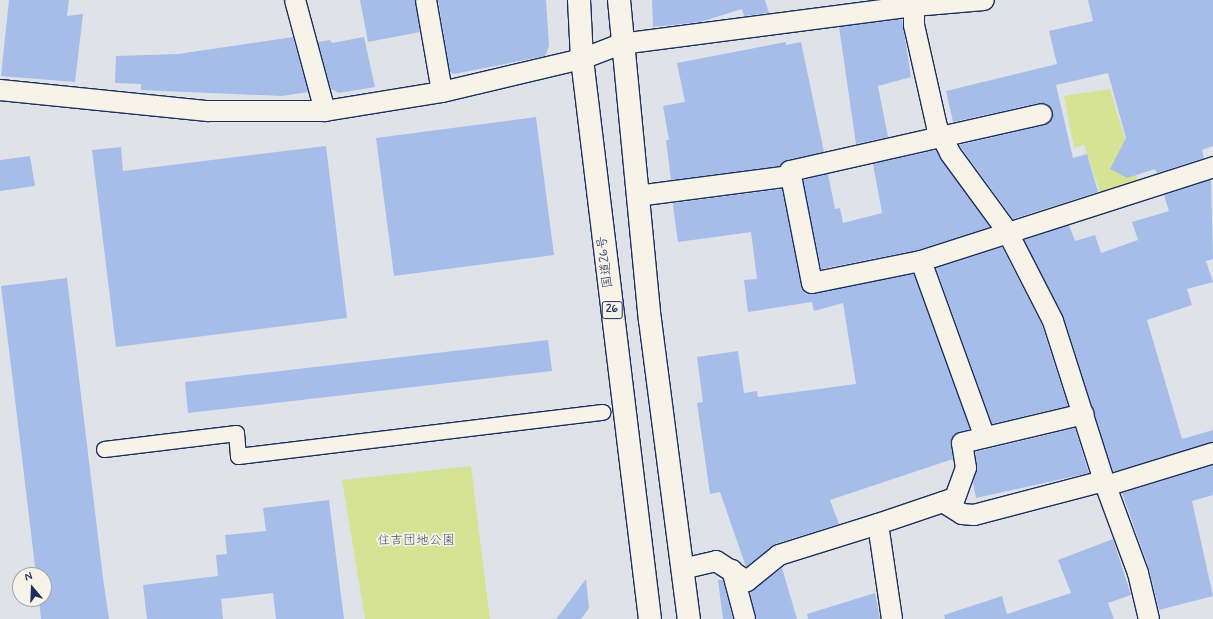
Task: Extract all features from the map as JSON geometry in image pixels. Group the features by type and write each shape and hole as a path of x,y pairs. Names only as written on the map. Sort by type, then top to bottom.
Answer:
{"highway":[{"name":"国道26号","path":"579,0 582,60 650,619"},
{"path":"619,0 621,44 638,196 689,619"}],"street":[{"path":"294,0 325,111"},
{"path":"426,0 442,92"},
{"path":"0,90 208,111 325,111 442,92 582,60 621,44 914,6 984,0"},
{"path":"914,6 914,25 942,139 1008,231 1053,321 1084,414 1105,484 1138,573 1150,619"},
{"path":"1042,114 942,139 790,172 812,283 921,261 1008,231 1213,167"},
{"path":"638,196 791,176"},
{"path":"921,261 984,435"},
{"path":"104,450 236,434 238,456 602,412"},
{"path":"682,568 716,561 747,581 779,555 955,498 966,468 962,443 984,435 1084,414"},
{"path":"943,502 962,514 974,515 1105,484 1213,453"},
{"path":"878,524 892,619"},
{"path":"732,570 745,619"}],"green space":[{"path":"1110,89 1138,182 1101,195 1084,145 1074,148 1064,96"},
{"name":"住吉団地公園","path":"471,466 490,619 365,619 342,480"}],"building":[{"path":"9,0 69,0 67,16 83,14 75,82 1,76"},
{"path":"360,0 415,0 420,32 368,42"},
{"path":"438,0 546,0 549,46 545,56 454,74 450,72"},
{"path":"652,0 765,0 769,13 744,16 742,9 700,22 653,27"},
{"path":"1088,0 1213,0 1213,146 1202,150 1204,158 1157,173 1155,169 1127,178 1110,169 1126,138 1108,73 1056,85 1073,158 1087,154 1098,192 1013,219 959,145 1045,125 1053,118 1053,111 1046,103 1039,103 953,122 946,91 1057,64 1049,31 1093,21"},
{"path":"902,19 911,77 878,86 888,137 856,144 839,27"},
{"path":"293,37 308,92 282,96 141,90 141,84 115,83 116,56 178,54"},
{"path":"364,37 375,87 339,93 331,89 318,42 330,40 332,43"},
{"path":"786,42 786,45 801,42 824,152 787,160 780,166 671,180 666,140 669,140 663,106 685,102 677,63"},
{"path":"536,117 554,255 394,276 376,138"},
{"path":"326,146 347,318 116,347 92,150 121,147 123,171"},
{"path":"936,150 990,227 918,250 821,269 803,180 828,174 835,209 840,208 843,223 882,213 873,164"},
{"path":"30,156 35,186 0,191 0,160"},
{"path":"1211,180 1213,259 1206,261 1213,282 1187,289 1192,305 1147,320 1182,439 1213,430 1213,442 1113,472 1064,318 1024,240 1069,225 1075,241 1095,235 1101,253 1138,240 1132,222 1169,211 1164,195"},
{"path":"782,189 801,285 808,294 914,274 970,429 959,432 951,439 953,459 830,500 839,524 775,544 746,567 720,492 710,494 697,403 703,402 697,357 738,351 744,393 757,391 758,397 856,384 843,303 814,311 812,302 748,312 744,280 757,279 751,232 678,242 673,206 674,203"},
{"path":"1002,247 1042,325 1068,406 992,424 936,268"},
{"path":"67,278 109,619 41,619 40,607 52,607 52,567 35,567 1,286"},
{"path":"548,340 552,371 188,413 185,382"},
{"path":"1075,428 1089,473 976,498 973,483 977,467 975,452"},
{"path":"1213,465 1213,495 1192,501 1213,596 1159,610 1149,569 1122,493"},
{"path":"329,500 344,619 276,619 273,593 221,599 223,619 147,619 143,585 218,576 216,555 227,554 225,535 266,531 263,508"},
{"path":"1113,539 1131,595 1108,603 1114,619 945,619 944,615 1002,596 1007,614 1071,593 1058,560"},
{"path":"782,568 797,619 756,619 750,592"},
{"path":"586,579 589,608 581,619 556,619"},
{"path":"718,580 723,580 733,619 723,619"},
{"path":"875,593 880,619 808,619 807,614"}]}
